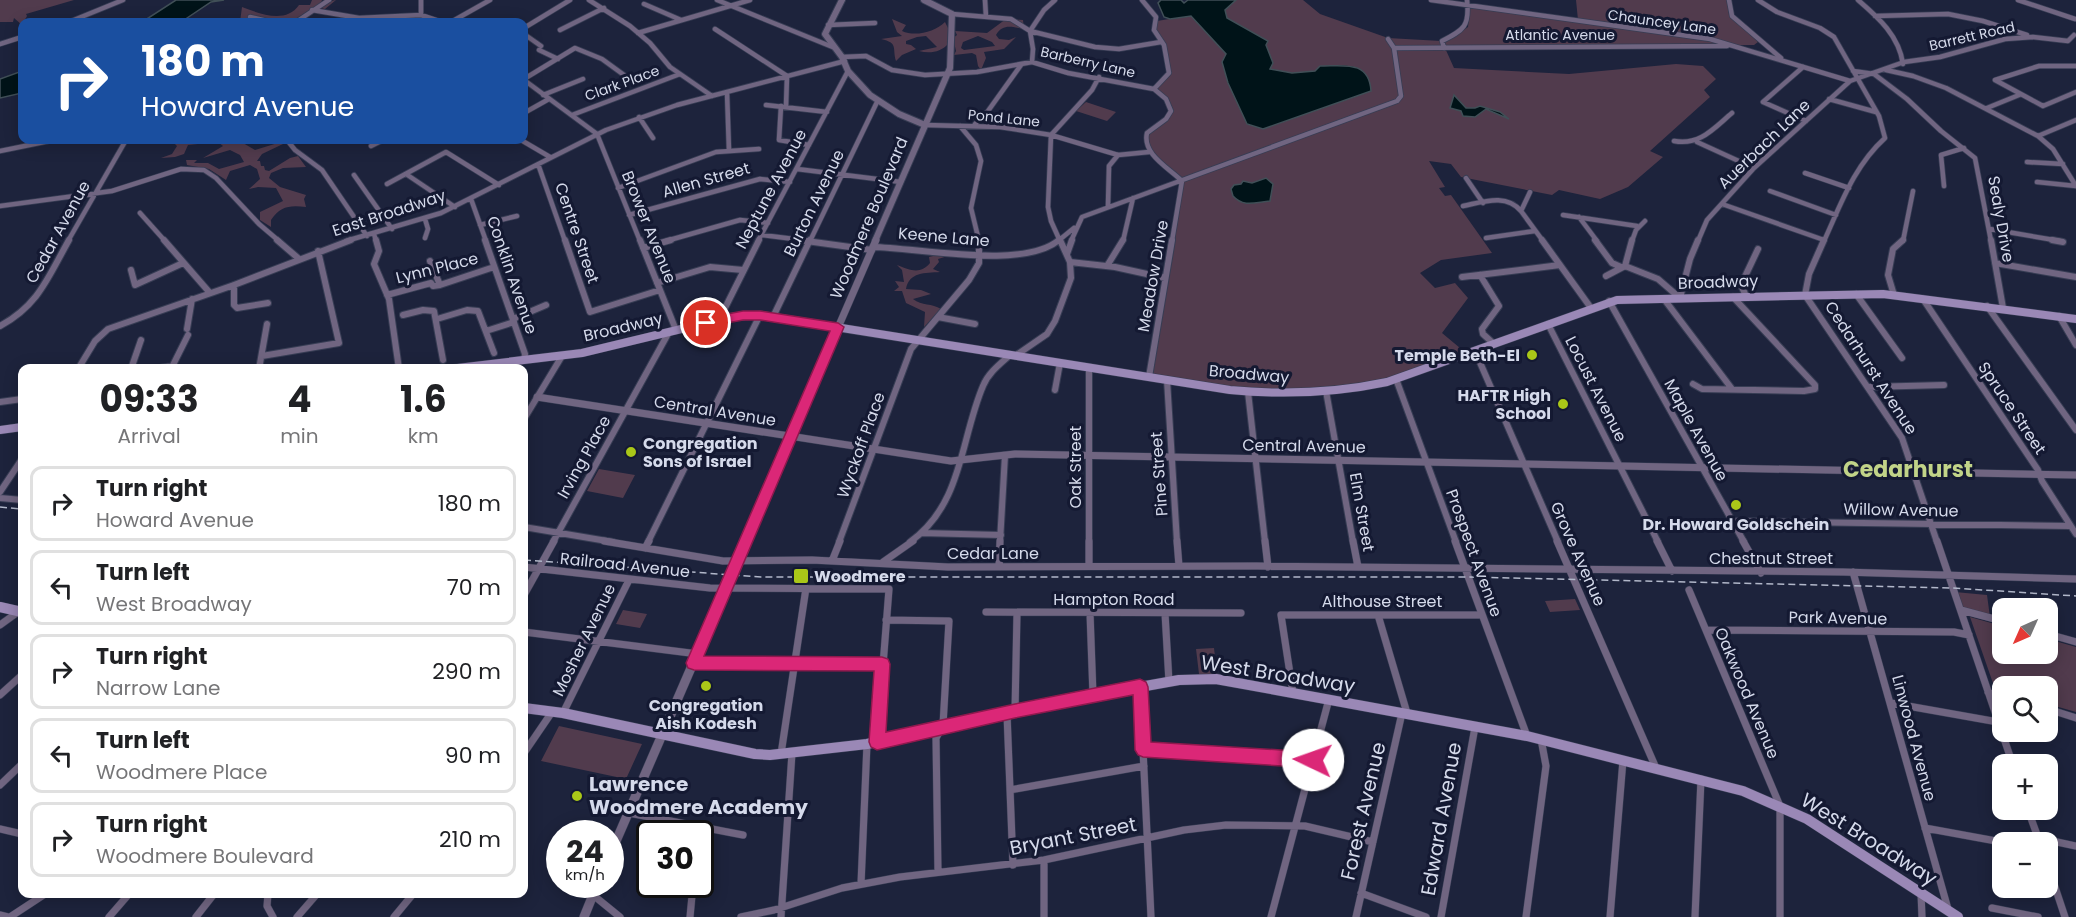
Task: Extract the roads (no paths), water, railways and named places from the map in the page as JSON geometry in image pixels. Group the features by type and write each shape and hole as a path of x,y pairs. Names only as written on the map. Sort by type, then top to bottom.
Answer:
{"main road":[{"name":"Broadway","path":"493,364 562,356 743,315 760,315 1167,380 1248,392 1290,394 1370,386 1396,379 1609,301 1746,296 1894,295 2076,319"},
{"path":"0,430 18,428"},
{"path":"0,607 18,612"},
{"name":"West Broadway","path":"528,709 563,713 755,754 786,753 872,743 1093,695 1169,682 1216,679 1527,736 1743,791 1807,819 1953,914"}],"street":[{"path":"79,18 123,0"},
{"path":"301,18 329,0"},
{"path":"421,0 421,15"},
{"path":"458,18 490,0"},
{"path":"528,26 570,0"},
{"path":"589,0 638,33 666,64 712,96"},
{"path":"717,0 835,48"},
{"path":"638,33 750,0"},
{"path":"842,0 825,34 844,59 848,71 878,100 899,114 925,125"},
{"path":"924,0 952,14 1011,19 1030,31 1071,42 1113,49 1161,42"},
{"path":"985,0 986,16"},
{"path":"1032,62 1033,49 1030,31 1039,15 1055,0"},
{"path":"1142,0 1156,16 1154,30 1165,49 1169,73 1154,89 1166,99 1170,111 1166,119 1146,134 1145,142 1149,152 1167,165 1182,181"},
{"name":"Chauncey Lane","path":"1431,0 1467,3 1691,36 1736,46 1853,80"},
{"path":"1729,0 1732,16 1784,60"},
{"path":"1758,0 1777,12 1827,32 1840,44 1853,71 1853,80 1876,112 1886,138 1861,163 1809,274 1805,295"},
{"path":"1858,0 1895,38 1904,62 1902,68 1913,76"},
{"path":"2018,0 2076,19 2075,35 2068,41"},
{"path":"1444,48 1443,41 1459,33 1466,26 1469,19 1467,3"},
{"path":"644,4 681,20"},
{"path":"560,30 604,8"},
{"path":"312,10 359,18 421,15 430,18"},
{"path":"1875,16 1930,13 1961,16 1983,20 2033,37"},
{"name":"Woodmere Boulevard","path":"624,824 947,75 951,63 952,14"},
{"path":"250,17 254,18"},
{"path":"828,25 876,23"},
{"path":"715,29 787,76 779,140 809,145"},
{"name":"Barrett Road","path":"1853,80 1904,62 1940,57 2005,39 2033,37 2076,42"},
{"path":"0,44 18,38"},
{"path":"528,38 540,48 558,58"},
{"path":"1388,39 1394,48"},
{"name":"Atlantic Avenue","path":"1394,48 1736,46"},
{"path":"528,78 575,48 602,59 624,75"},
{"name":"Keene Lane","path":"762,235 872,248 897,246 950,255 1014,254 1044,248 1059,240 1088,214 1398,100 1401,89 1394,48"},
{"name":"Barberry Lane","path":"844,59 869,57 887,68 904,72 947,75 1032,62 1068,73 1100,77 1154,89"},
{"name":"East Broadway","path":"81,364 95,341 108,329 234,285 318,251 426,219 455,207 597,134 639,117 844,59"},
{"path":"975,125 991,109 1006,81 1021,65"},
{"path":"2076,66 2039,66 1995,79 1999,84 2034,104 2043,106 2076,92"},
{"path":"1803,67 1763,102 1806,121"},
{"path":"1886,69 1946,88 2038,136 2053,149 2076,186"},
{"name":"Neptune Avenue","path":"719,320 848,71"},
{"path":"1853,71 1874,74"},
{"name":"Clark Place","path":"572,115 680,74"},
{"name":"Sealy Drive","path":"1874,74 1977,161 2003,308"},
{"path":"883,562 921,533 936,518 949,499 983,385 993,370 1041,339 1052,328 1071,278 1070,262 1059,240 1048,207 1052,135 1092,90 1100,77"},
{"path":"543,95 583,79"},
{"name":"Auerbach Lane","path":"1680,298 1690,259 1704,225 1754,168 1853,80"},
{"path":"528,84 597,134"},
{"path":"727,92 729,152"},
{"path":"1987,108 2019,95"},
{"path":"528,111 549,99"},
{"path":"1829,99 1876,112"},
{"name":"Burton Avenue","path":"773,317 878,100"},
{"path":"766,105 827,112"},
{"path":"1697,142 1732,113"},
{"path":"639,117 653,138"},
{"path":"2038,136 2076,120"},
{"name":"Pond Lane","path":"925,125 975,125 1052,135 1085,147 1118,155 1149,152"},
{"path":"960,126 976,145 981,161 971,208 979,236 979,255"},
{"name":"Brower Avenue","path":"597,134 660,290 673,331"},
{"path":"1674,141 1697,142 1754,168"},
{"path":"0,151 34,144"},
{"name":"Cedar Avenue","path":"0,326 18,316 35,300 124,144"},
{"path":"290,144 322,171 367,236"},
{"path":"371,146 375,144"},
{"path":"528,144 550,157"},
{"path":"1944,186 1941,155 1964,148"},
{"path":"618,188 691,160 729,152 759,149"},
{"path":"387,184 446,152 499,185"},
{"path":"1108,206 1109,166 1118,155"},
{"path":"2027,162 2063,164"},
{"name":"Centre Street","path":"538,164 590,312 660,290"},
{"path":"796,169 901,182"},
{"path":"0,206 127,188 174,170 204,170 216,178 259,224 298,258"},
{"path":"1805,173 1849,188"},
{"path":"406,174 455,207"},
{"path":"354,176 392,229"},
{"name":"Allen Street","path":"630,215 760,178 790,182"},
{"path":"1466,178 1483,203"},
{"name":"Meadow Drive","path":"1149,377 1182,181"},
{"path":"2037,182 2076,186"},
{"path":"1770,191 1836,215"},
{"path":"1894,295 1888,275 1893,249 1903,242 1913,191"},
{"path":"1521,211 1530,192"},
{"path":"1107,266 1122,244 1133,198"},
{"name":"Conklin Avenue","path":"471,199 525,354 524,360"},
{"path":"1463,206 1506,200 1513,202 1591,308"},
{"path":"1722,204 1824,240"},
{"path":"140,213 210,293"},
{"path":"1563,215 1637,226"},
{"path":"480,225 517,216"},
{"path":"1578,217 1612,263 1658,279 1680,298"},
{"path":"425,238 428,229 426,219"},
{"path":"643,248 740,220 768,223"},
{"path":"1606,276 1623,267 1637,226 1644,221"},
{"path":"1067,254 1077,225"},
{"path":"1990,229 2063,242"},
{"path":"1486,238 1535,231"},
{"path":"375,234 379,251 374,264 387,295 398,364"},
{"path":"1746,296 1741,285 1758,249"},
{"path":"262,356 339,343 318,251"},
{"name":"Wyckoff Place","path":"832,561 911,349 977,270 979,255"},
{"path":"430,261 440,285"},
{"path":"1070,262 1107,266 1165,278"},
{"path":"131,270 133,284 137,285 183,263"},
{"path":"1995,263 2076,277"},
{"path":"1462,277 1560,266"},
{"name":"Lynn Place","path":"387,295 431,283 433,286 440,285 494,267"},
{"path":"657,283 710,267 743,270"},
{"path":"1480,275 1499,306 1482,328 1483,334 1494,344"},
{"path":"234,285 234,305 237,308 268,303"},
{"path":"1856,294 1902,358"},
{"name":"Cedarhurst Avenue","path":"1805,295 1902,438 1992,704"},
{"path":"1693,384 1702,389 1813,390 1815,385 1733,297"},
{"path":"174,364 188,332 192,299"},
{"path":"1664,299 1732,389"},
{"name":"Spruce Street","path":"1923,299 2040,475 2076,534"},
{"name":"Maple Avenue","path":"1609,301 1761,573"},
{"path":"486,329 546,305"},
{"path":"1987,306 2076,429"},
{"path":"403,315 429,309 434,311 443,360"},
{"path":"436,319 473,310 480,314 494,353"},
{"path":"645,548 760,315"},
{"path":"2059,316 2076,345"},
{"path":"938,317 975,324"},
{"path":"260,364 267,324"},
{"name":"Locust Avenue","path":"1548,324 1672,571"},
{"name":"Irving Place","path":"528,587 626,410 673,331"},
{"path":"133,364 141,340"},
{"name":"Grove Avenue","path":"1474,351 1656,768"},
{"path":"528,412 562,356"},
{"path":"1055,390 1061,370 1060,363"},
{"name":"Oak Street","path":"1089,367 1089,566"},
{"name":"Prospect Avenue","path":"1396,379 1527,736"},
{"name":"Pine Street","path":"1167,380 1179,566"},
{"path":"1868,387 1944,385"},
{"name":"Elm Street","path":"1326,391 1358,567"},
{"path":"1248,392 1268,567"},
{"name":"Central Avenue","path":"537,397 939,460 1005,455 1089,455 2076,476"},
{"path":"0,402 18,400"},
{"path":"999,567 1005,455"},
{"path":"1,488 18,465"},
{"path":"0,498 18,500"},
{"name":"Willow Avenue","path":"1731,521 2070,526"},
{"name":"Cedar Lane","path":"528,528 723,561 883,562 906,566 999,567 1465,568"},
{"path":"921,533 1001,535"},
{"name":"Railroad Avenue","path":"528,568 629,580 725,588 889,589 886,620"},
{"name":"Chestnut Street","path":"1465,568 1761,573 1853,572 2076,579"},
{"name":"Linwood Avenue","path":"1853,572 1925,828 1953,914"},
{"name":"Mosher Avenue","path":"563,713 629,580"},
{"path":"781,917 786,753 806,588"},
{"name":"Oakwood Avenue","path":"1689,590 1780,806"},
{"path":"1961,610 1992,618"},
{"name":"Hampton Road","path":"986,612 1241,613"},
{"path":"0,625 18,613"},
{"path":"1013,865 1010,790 1011,712 1017,613"},
{"path":"1090,613 1093,695"},
{"path":"1164,613 1169,682"},
{"name":"Althouse Street","path":"1293,693 1281,615 1482,615"},
{"path":"1378,615 1405,713"},
{"path":"861,884 872,743 886,620 949,621 943,724 936,738 938,872"},
{"name":"Park Avenue","path":"1706,630 1954,632 1969,635"},
{"path":"528,633 698,654"},
{"path":"2058,637 2076,642"},
{"path":"694,663 882,664"},
{"path":"0,695 18,679"},
{"path":"1140,687 1151,917"},
{"path":"1988,692 1992,693"},
{"path":"1271,917 1329,699"},
{"path":"1891,704 1992,721"},
{"path":"528,747 552,712"},
{"name":"Forest Avenue","path":"1356,917 1405,713"},
{"path":"2058,713 2076,718"},
{"name":"Edward Avenue","path":"1441,917 1475,726"},
{"path":"1526,917 1546,766 1541,739"},
{"path":"1143,750 1313,760"},
{"path":"1610,917 1623,760"},
{"path":"1010,790 1144,766"},
{"path":"0,784 18,768"},
{"path":"1695,917 1701,779"},
{"path":"1780,806 1780,917"},
{"path":"629,813 658,820"},
{"name":"Bryant Street","path":"741,917 861,884 938,872 1044,860 1147,838 1226,825 1295,827 1331,831 1373,842"},
{"path":"0,828 18,833"},
{"path":"1925,828 1992,840"},
{"path":"714,832 743,835"},
{"path":"2058,842 2076,846"},
{"path":"1044,860 1044,917"},
{"path":"1361,892 1426,917"},
{"path":"1921,893 1922,917"},
{"path":"2058,896 2065,917"},
{"path":"0,915 11,916 39,898"},
{"path":"109,917 126,898"},
{"path":"196,917 211,898"},
{"path":"268,898 267,906 273,917"},
{"path":"297,917 314,898"},
{"path":"394,917 410,898"},
{"path":"584,917 592,898"},
{"path":"602,898 620,917"},
{"path":"690,917 692,898"},
{"path":"1992,908 2038,917"}],"railway":[{"path":"0,507 18,509"},
{"path":"528,560 761,577 1468,577 1953,588 2076,596"}],"place":[{"name":"Temple Beth-El","path":"1532,355"},
{"name":"HAFTR High School","path":"1563,404"},
{"name":"Congregation Sons of Israel","path":"631,452"},
{"name":"Dr. Howard Goldschein","path":"1736,505"},
{"name":"Woodmere","path":"801,576"},
{"name":"Congregation Aish Kodesh","path":"706,686"},
{"name":"Lawrence Woodmere Academy","path":"577,796"}],"district":[{"name":"Cedarhurst","path":"1908,469"}]}
